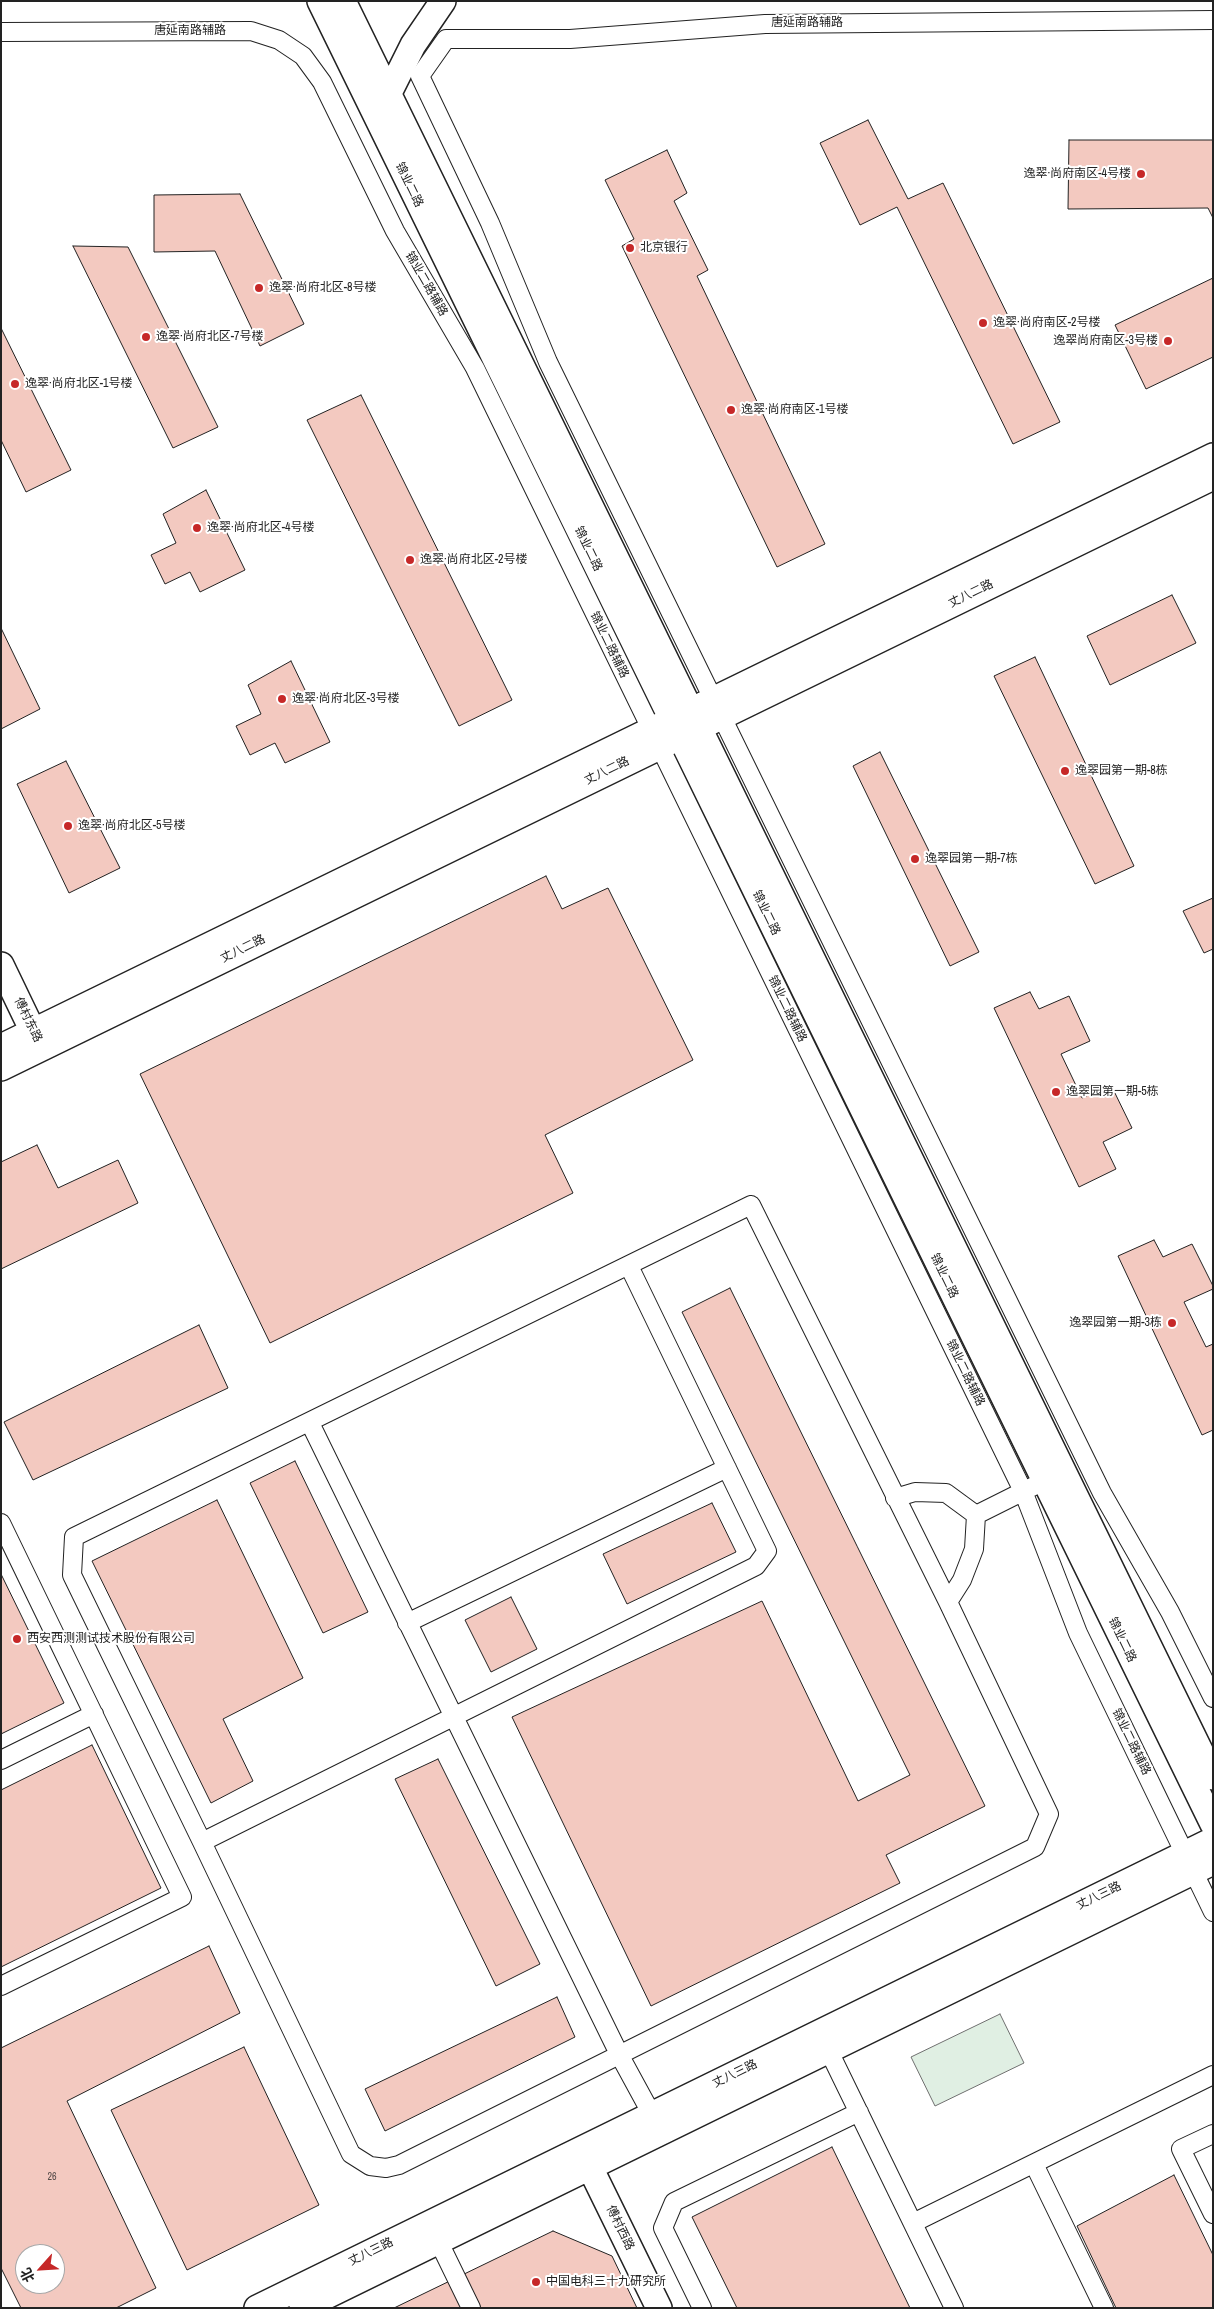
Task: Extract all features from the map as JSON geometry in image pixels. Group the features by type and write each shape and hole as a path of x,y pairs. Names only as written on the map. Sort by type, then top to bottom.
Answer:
{"street":[{"name":"锦业二路","path":"320,1 674,728 1213,1824"},
{"name":"锦业二路","path":"343,1 389,93 674,728"},
{"path":"389,93 413,45 443,1"},
{"name":"唐延南路辅路","path":"717,707 548,362 490,223 420,76 446,39 570,39 765,24 1213,20"},
{"name":"唐延南路辅路","path":"1,32 251,32 279,40 303,56 322,82 339,116"},
{"name":"锦业二路辅路","path":"339,116 395,231 475,368 674,728"},
{"name":"丈八二路","path":"1,1068 37,1040 717,707 1213,456"},
{"name":"丈八二路","path":"717,707 1213,476"},
{"path":"717,707 1102,1493 1170,1612 1213,1698"},
{"name":"傅村东路","path":"1,965 37,1040"},
{"name":"丈八二路","path":"1,1047 37,1040"},
{"path":"751,1205 948,1602 1049,1814 1035,1847 399,2165 386,2168 370,2166 351,2154 72,1576 74,1537 629,1266 751,1205"},
{"path":"202,1842 756,1566 767,1551 629,1266"},
{"path":"310,1423 620,2056 656,2123"},
{"path":"407,1623 728,1468"},
{"name":"锦业二路","path":"1043,1481 1213,1777"},
{"name":"锦业二路辅路","path":"1043,1481 1078,1633 1197,1862 1213,1912"},
{"path":"976,1515 1043,1481"},
{"path":"895,1498 916,1492 946,1493 976,1515"},
{"path":"948,1602 962,1580 974,1549 976,1515"},
{"path":"1,1523 182,1898 1,1986"},
{"path":"1,1760 94,1714"},
{"name":"丈八三路","path":"257,2308 434,2232 824,2041 1197,1862 1213,1840"},
{"path":"824,2041 954,2308"},
{"path":"913,2223 1213,2075"},
{"path":"702,2308 663,2228 674,2202 859,2112"},
{"path":"1213,2134 1181,2149 1213,2214"},
{"name":"傅村西路","path":"586,2158 658,2308"},
{"path":"1034,2164 1104,2308"},
{"path":"434,2232 471,2308"},
{"name":"丈八三路","path":"302,2308 434,2232"}],"green space":[{"path":"1000,2014 1024,2063 935,2106 911,2057"}],"building":[{"name":"逸翠·尚府南区-2号楼","path":"868,120 908,199 943,183 1060,422 1013,444 897,207 860,225 820,143"},
{"name":"逸翠·尚府南区-4号楼","path":"1069,140 1213,140 1213,218 1208,208 1068,209"},
{"name":"逸翠·尚府南区-1号楼","path":"667,150 687,193 674,201 708,270 697,276 825,544 777,567 622,246 634,239 605,180"},
{"name":"逸翠·尚府北区-8号楼","path":"240,194 304,324 260,346 215,251 154,252 154,195"},
{"name":"逸翠·尚府北区-7号楼","path":"73,246 128,247 218,427 173,448"},
{"name":"逸翠尚府南区-3号楼","path":"1213,278 1213,357 1146,389 1115,325"},
{"name":"逸翠·尚府北区-1号楼","path":"1,328 71,470 26,492 1,440"},
{"name":"逸翠·尚府北区-2号楼","path":"361,395 512,700 459,726 307,420"},
{"name":"逸翠·尚府北区-4号楼","path":"206,490 245,570 200,592 190,572 165,584 151,555 176,543 163,514"},
{"path":"1172,595 1196,643 1110,685 1087,636"},
{"path":"1,628 40,709 1,729"},
{"name":"逸翠园第一期-8栋","path":"1035,657 1134,866 1095,884 994,676"},
{"name":"逸翠·尚府北区-3号楼","path":"291,661 330,742 285,763 275,743 250,755 236,726 261,714 248,685"},
{"name":"逸翠园第一期-7栋","path":"880,752 979,952 950,966 853,766"},
{"name":"逸翠·尚府北区-5号楼","path":"66,761 120,868 69,893 17,784"},
{"path":"546,876 562,909 608,888 693,1060 545,1135 573,1193 270,1343 140,1074"},
{"path":"1213,898 1213,949 1204,953 1183,911"},
{"name":"逸翠园第一期-5栋","path":"1030,992 1039,1009 1069,996 1090,1041 1061,1054 1082,1098 1111,1085 1132,1128 1103,1142 1116,1169 1079,1187 994,1008"},
{"path":"37,1145 58,1188 118,1160 138,1203 1,1269 1,1162"},
{"name":"逸翠园第一期-3栋","path":"1154,1240 1163,1257 1192,1244 1213,1286 1213,1289 1184,1302 1206,1347 1213,1344 1213,1430 1202,1435 1118,1256"},
{"path":"730,1288 985,1806 886,1855 900,1883 651,2006 512,1717 762,1601 858,1801 910,1775 682,1312"},
{"path":"199,1325 228,1388 33,1480 4,1422"},
{"path":"295,1461 368,1612 323,1633 250,1483"},
{"path":"217,1500 303,1678 223,1719 253,1781 211,1803 92,1561"},
{"path":"712,1503 736,1552 627,1604 603,1554"},
{"name":"西安西测测试技术股份有限公司","path":"1,1574 64,1703 1,1734"},
{"path":"511,1597 537,1649 491,1672 465,1620"},
{"path":"92,1745 161,1888 1,1967 1,1790"},
{"path":"438,1759 540,1964 496,1986 395,1779"},
{"path":"209,1946 240,2013 67,2101 156,2288 116,2308 21,2308 1,2268 1,2048"},
{"path":"557,1997 575,2037 385,2131 365,2089"},
{"path":"244,2047 319,2205 187,2270 111,2110"},
{"path":"832,2147 910,2308 737,2308 692,2217"},
{"path":"1174,2175 1213,2255 1213,2308 1116,2308 1077,2226"},
{"name":"中国电科三十九研究所","path":"553,2231 612,2256 637,2308 394,2308"}],"place":[{"name":"逸翠·尚府南区-4号楼","path":"1141,174"},
{"name":"北京银行","path":"630,248"},
{"name":"逸翠·尚府北区-8号楼","path":"259,288"},
{"name":"逸翠·尚府南区-2号楼","path":"983,323"},
{"name":"逸翠·尚府北区-7号楼","path":"146,337"},
{"name":"逸翠尚府南区-3号楼","path":"1168,341"},
{"name":"逸翠·尚府北区-1号楼","path":"15,384"},
{"name":"逸翠·尚府南区-1号楼","path":"731,410"},
{"name":"逸翠·尚府北区-4号楼","path":"197,528"},
{"name":"逸翠·尚府北区-2号楼","path":"410,560"},
{"name":"逸翠·尚府北区-3号楼","path":"282,699"},
{"name":"逸翠园第一期-8栋","path":"1065,771"},
{"name":"逸翠·尚府北区-5号楼","path":"68,826"},
{"name":"逸翠园第一期-7栋","path":"915,859"},
{"name":"逸翠园第一期-5栋","path":"1056,1092"},
{"name":"逸翠园第一期-3栋","path":"1172,1323"},
{"name":"西安西测测试技术股份有限公司","path":"17,1639"},
{"name":"中国电科三十九研究所","path":"536,2282"}]}
